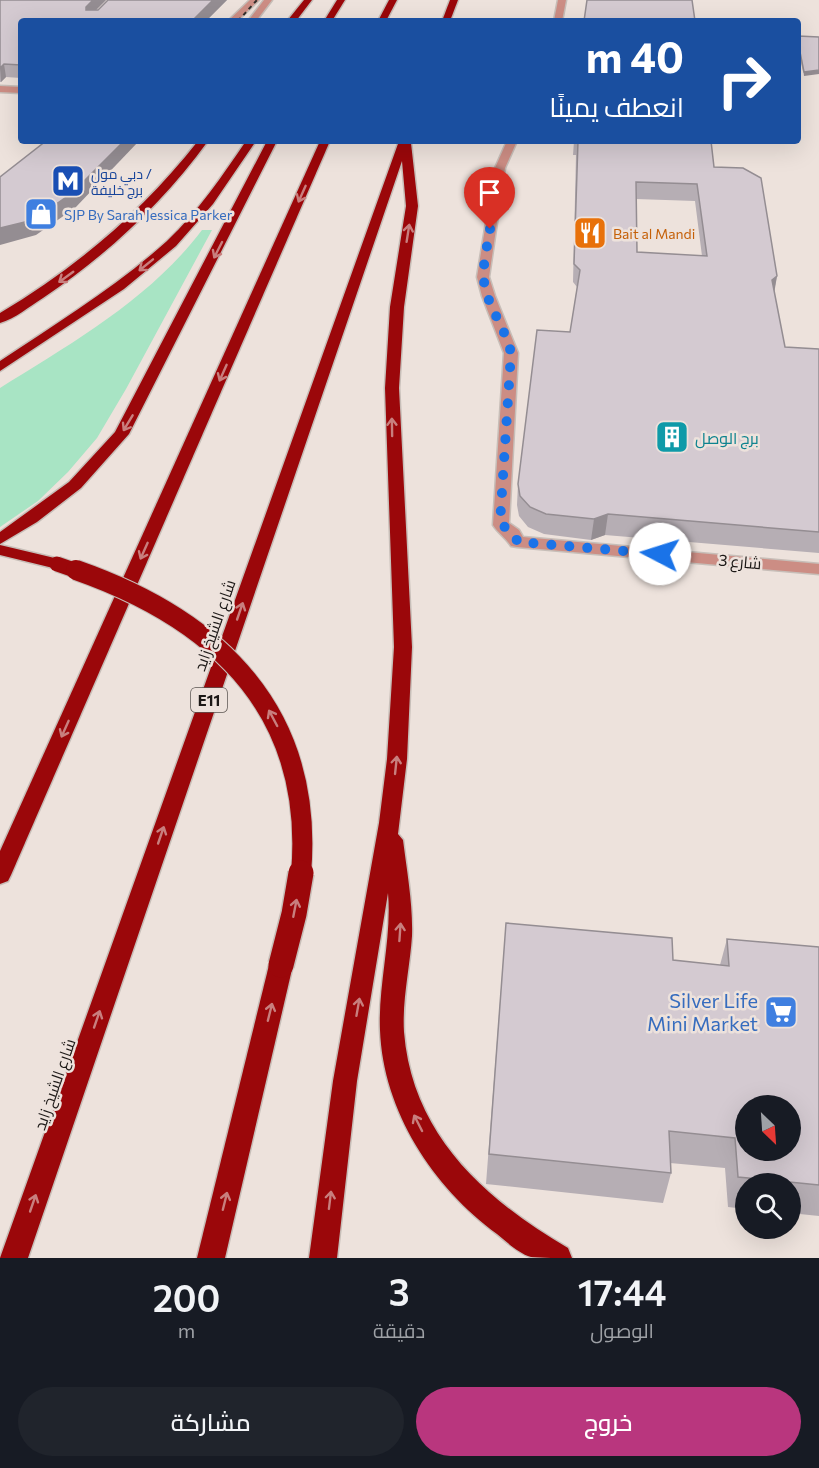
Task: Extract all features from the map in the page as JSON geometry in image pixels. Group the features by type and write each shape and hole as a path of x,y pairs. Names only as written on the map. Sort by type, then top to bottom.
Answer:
{"highway":[{"path":"293,18 308,0"},
{"path":"330,18 341,0"},
{"path":"384,18 393,0"},
{"path":"447,18 454,0"},
{"path":"0,319 57,284 116,239 158,197 201,144"},
{"path":"0,367 120,286 172,243 209,202 249,144"},
{"path":"0,539 32,519 75,485 109,451 122,434 271,144"},
{"path":"0,875 324,144"},
{"name":"شارع الشيخ زايد","path":"14,1258 403,144"},
{"path":"323,1258 345,1081 390,823 397,759 403,647 392,387 397,307 412,206 404,144"},
{"path":"0,355 57,327"},
{"path":"0,550 57,564 133,590 178,615 218,646 252,684 266,705 288,752 295,778 302,825 302,865 298,896 211,1258"},
{"path":"0,563 57,564"},
{"path":"390,823 401,910 392,1030 396,1066 407,1102 425,1137 450,1171 486,1210 530,1243 558,1258"}],"street":[{"path":"235,18 255,0"},
{"path":"254,18 268,0"},
{"path":"559,18 562,0"},
{"path":"0,89 18,90"},
{"path":"0,100 18,101"},
{"name":"شارع 3","path":"511,144 500,168 483,277 485,290 507,334 511,353 500,521 518,542 819,569"}],"green space":[{"path":"202,230 212,230 97,438 68,472 38,501 0,527 0,388 82,336 134,298 181,255"}],"building":[{"path":"0,0 93,0 86,10 98,10 108,0 213,0 195,18 18,18 18,65 4,64 0,68"},
{"path":"587,0 692,0 695,18 584,18"},
{"path":"801,36 819,37 819,70 804,72"},
{"name":"دبي مول / برج خليفة","path":"42,144 121,144 72,193 33,220 0,228 0,177"},
{"name":"برج الوصل","path":"578,144 711,144 714,167 743,168 761,178 777,276 772,280 785,347 819,349 819,532 608,514 594,519 546,514 530,507 520,496 518,484 537,330 570,332 580,270 574,264","holes":["636,182 697,184 707,256 637,252"]},
{"path":"506,923 672,938 673,960 729,966 727,939 819,947 819,1185 801,1183 801,1173 738,1173 737,1161 801,1161 801,1095 735,1095 735,1138 669,1131 671,1173 489,1154"}],"railway":[{"path":"241,18 257,0"}],"place":[{"name":"دبي مول / برج خليفة","path":"68,181"},
{"name":"SJP By Sarah Jessica Parker","path":"41,214"},
{"name":"Bait al Mandi","path":"590,233"},
{"name":"برج الوصل","path":"672,437"},
{"name":"Silver Life Mini Market","path":"781,1012"}],"route":[{"path":"490,229 483,277 485,290 507,334 512,372 508,391 500,523 515,536 518,542 660,554"}]}
